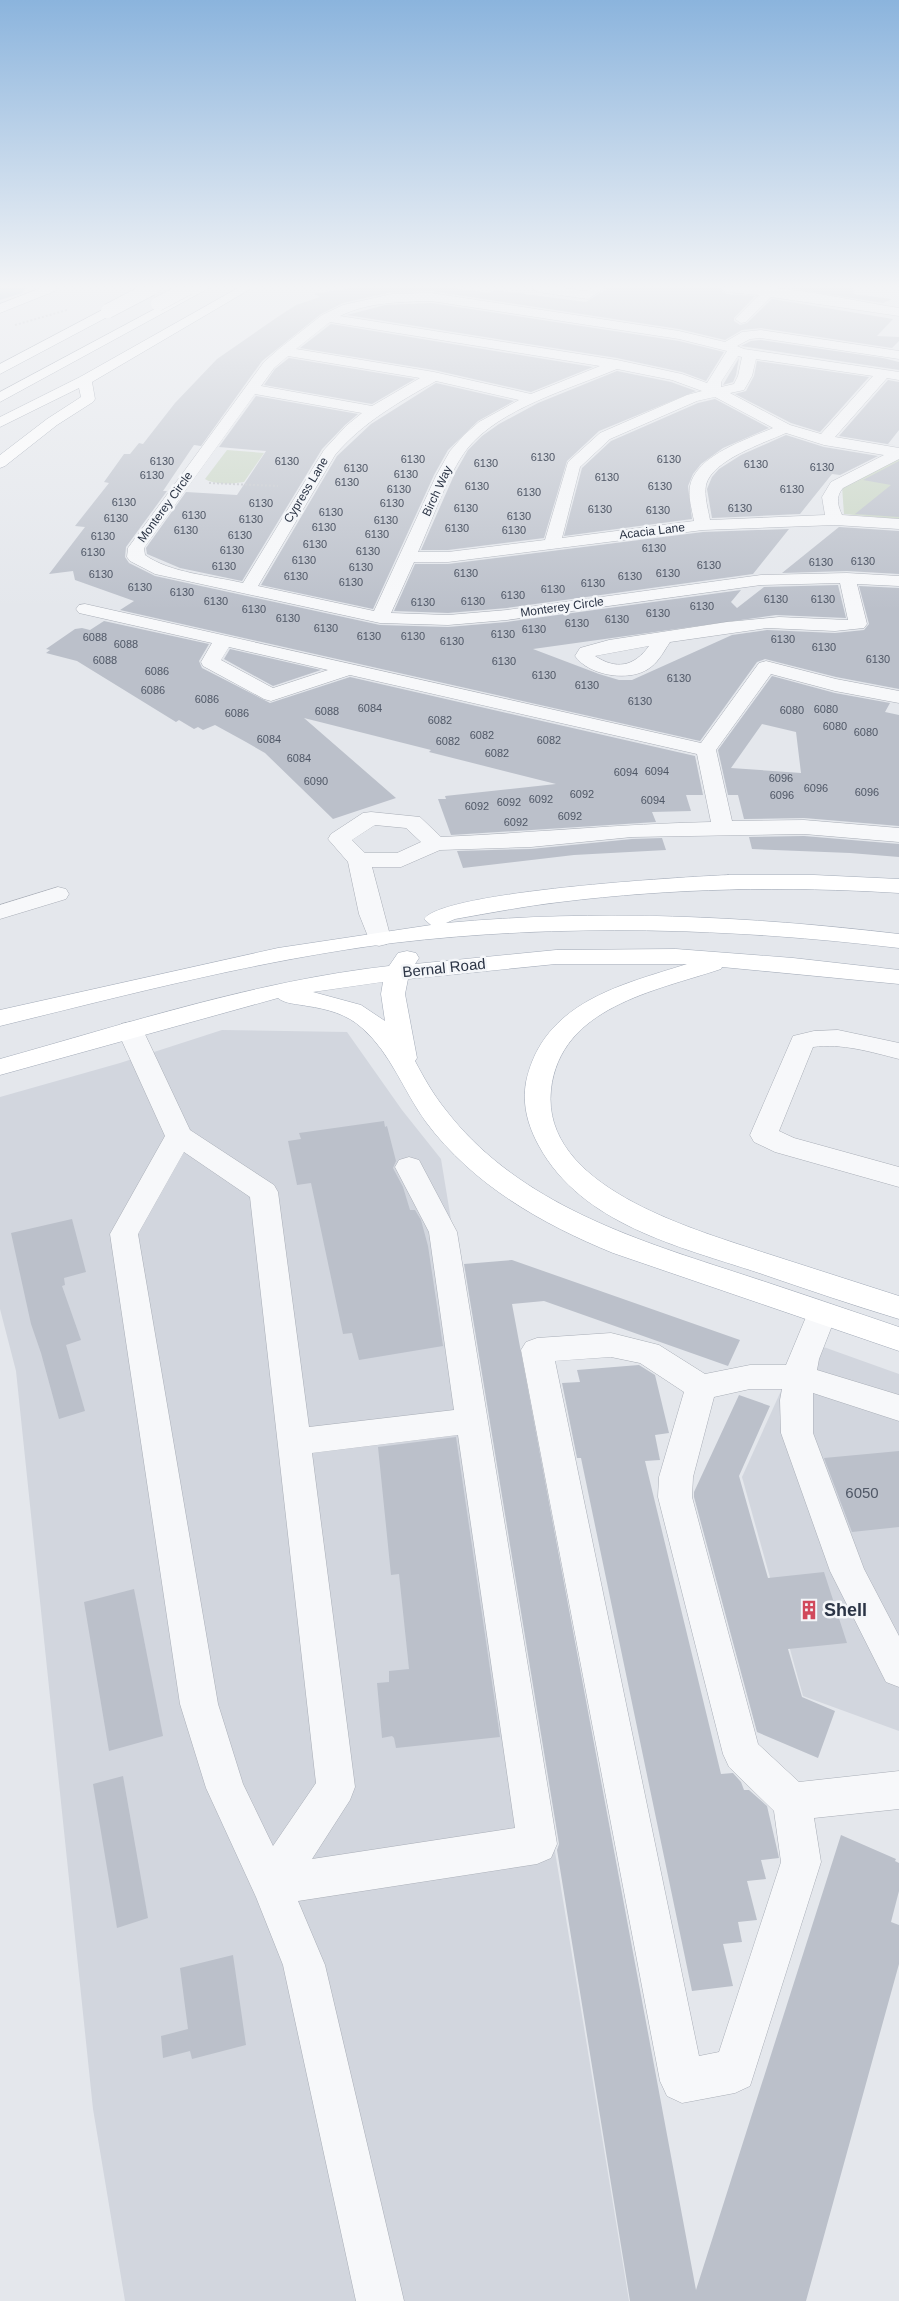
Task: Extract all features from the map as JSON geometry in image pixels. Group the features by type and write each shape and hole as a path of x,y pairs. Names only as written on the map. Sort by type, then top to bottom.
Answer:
{"main road":[{"path":"0,423 54,395"},
{"path":"10,434 68,400 72,395"},
{"path":"0,463 52,422 88,399 87,395"},
{"path":"390,937 449,913 542,897 613,889 731,882 818,882 899,886"},
{"path":"0,1018 223,966 390,937 448,930 550,924 679,924 821,932 899,941"},
{"path":"404,1062 393,994 397,973 413,951 448,930"},
{"name":"Bernal Road","path":"0,1067 272,992 334,980 556,957 676,956 862,971 899,977"},
{"path":"725,959 616,996 578,1018 562,1033 549,1051 541,1072 537,1096 541,1122 551,1143 573,1172 596,1194 628,1212 697,1241 899,1308"},
{"path":"272,992 351,1009 369,1020 383,1033 404,1062 426,1102 446,1129 505,1182 574,1226 615,1242 899,1339"}],"street":[{"name":"Monterey Circle","path":"247,395 140,540 136,548 136,557 146,564 161,570 247,590 380,618 448,620 507,614 761,580 847,578 899,581"},
{"path":"282,395 373,411"},
{"name":"Cypress Lane","path":"247,590 328,453 352,426 400,395"},
{"path":"518,395 534,399"},
{"name":"Birch Way","path":"380,618 456,454 468,438 483,426 500,415 543,395"},
{"path":"552,544 573,465 605,436 700,395"},
{"path":"722,395 785,428 824,440 899,453"},
{"path":"824,440 864,395"},
{"path":"703,525 698,485 705,471 720,459 785,428"},
{"path":"834,520 828,499 830,491 899,453"},
{"name":"Acacia Lane","path":"407,557 448,557 703,525 834,520 899,524"},
{"path":"663,639 768,623 842,626 858,624 847,578"},
{"path":"85,609 346,670 706,750"},
{"path":"222,641 210,662 271,695 346,670"},
{"path":"724,828 706,750 766,666 835,685 899,696"},
{"path":"390,937 370,914 360,860 339,839 371,818 412,822 436,844"},
{"path":"360,860 401,860 436,844 531,840 632,830 804,827 899,835"},
{"path":"0,912 58,894"},
{"path":"130,1030 179,1136 264,1192 336,1787 271,1885"},
{"path":"899,1051 843,1039 816,1037 802,1042 764,1135 785,1145 899,1177"},
{"path":"179,1136 124,1234 199,1704 225,1788 271,1885 304,1965 380,2301"},
{"path":"271,1885 537,1844 442,1232 408,1167"},
{"path":"822,1313 810,1339 800,1377 796,1400 798,1433 847,1571 899,1670"},
{"path":"701,1387 676,1477 676,1497 742,1754 792,1802 801,1862 735,2071 682,2081 537,1350 611,1345 648,1353 701,1387 750,1377 800,1377 899,1408"},
{"path":"295,1442 472,1421"},
{"path":"792,1802 899,1790"}],"path":[{"path":"184,482 278,486"}],"shaded area":[{"path":"222,1030 347,1032 402,1110 441,1159 629,2301 125,2301 93,2109 16,1371 0,1309 0,1097 120,1063"},
{"path":"804,1340 899,1374 899,1731 803,1696 742,1477"}],"green space":[{"path":"227,450 264,453 244,482 229,484 205,479"},
{"path":"899,458 899,519 844,514 842,486"}],"building":[{"path":"182,395 237,395 201,446 194,445 163,491 167,491 126,547 125,557 129,563 155,576 380,625 448,627 507,622 741,590 731,602 737,608 764,587 838,585 846,618 776,615 533,649 619,680 632,680 732,635 767,630 835,633 864,630 869,624 859,586 899,588 899,689 836,677 765,659 757,662 700,741 120,610 134,601 75,580 73,571 49,574 85,527 75,526 109,483 104,482 124,454 130,454 139,443 143,444"},
{"path":"323,395 387,395 372,404"},
{"path":"416,395 490,395 514,401 478,421 448,450 434,475 373,609 261,585 337,456 371,424"},
{"path":"557,395 685,395 599,431 567,461 544,538 448,550 421,550 455,473 468,450 482,436 499,424 538,403"},
{"path":"738,395 853,395 820,432 791,423"},
{"path":"875,395 899,395 899,430 888,444 899,446 839,436"},
{"path":"256,396 358,414 322,449 242,581 180,568 147,554 146,548 186,492 237,495 266,451 219,447"},
{"path":"715,399 769,428 723,448 701,464 693,474 688,486 692,519 564,536 582,468 611,441 698,403"},
{"path":"786,435 824,447 878,456 840,475 832,474 800,514 712,518 707,489 712,477 719,469 741,455"},
{"path":"899,461 899,517 855,514 891,485 863,480"},
{"path":"839,527 899,531 899,574 847,571 782,573"},
{"path":"789,529 753,574 507,608 448,613 394,611 415,564 448,564 703,532"},
{"path":"104,621 209,644 199,661 202,668 270,703 350,677 695,756 703,795 686,795 691,811 652,812 656,822 451,835 438,799 446,799 445,796 556,784 304,718 396,798 333,819 265,753 246,742 215,725 203,730 198,727 194,729 179,720 176,722 77,661 46,653 50,650 46,649 75,629 90,630"},
{"path":"230,649 321,670 273,686 224,659"},
{"path":"772,676 835,693 890,703 885,712 899,715 899,826 804,818 744,819 738,795 728,795 718,750","holes":["762,724 796,732 801,773 731,768"]},
{"path":"804,836 899,844 899,857 752,849 749,837"},
{"path":"662,838 666,850 574,855 463,868 457,851 531,849 632,839"},
{"path":"384,1121 396,1161 393,1168 403,1187 410,1210 415,1210 421,1220 428,1246 443,1346 359,1360 352,1333 343,1334 311,1183 297,1185 288,1141 301,1139 299,1133"},
{"path":"72,1219 86,1272 64,1278 65,1285 62,1286 81,1340 66,1345 85,1411 59,1419 31,1324 11,1233"},
{"path":"512,1260 740,1340 728,1366 544,1301 512,1304 696,2290 841,1835 896,1859 895,1861 899,1863 899,1891 891,1922 899,1925 899,1964 806,2301 630,2301 557,1850 559,1844 464,1264"},
{"path":"639,1365 655,1375 669,1433 655,1435 660,1460 645,1461 721,1774 733,1773 741,1782 744,1790 749,1790 767,1806 779,1858 761,1860 766,1879 747,1881 757,1920 738,1922 742,1942 723,1944 733,1986 692,1991 581,1458 577,1458 562,1383 580,1382 577,1370"},
{"path":"739,1395 770,1406 739,1476 768,1578 824,1572 847,1643 788,1649 802,1697 835,1711 818,1758 757,1732 694,1497 694,1492"},
{"path":"456,1437 500,1737 396,1748 392,1736 382,1738 377,1683 389,1682 389,1671 409,1669 399,1574 391,1575 378,1447"},
{"path":"899,1451 899,1527 852,1532 824,1458"},
{"path":"134,1589 163,1736 109,1751 84,1602"},
{"path":"123,1776 148,1918 117,1928 93,1784"},
{"path":"233,1955 246,2045 192,2059 190,2051 163,2058 161,2036 188,2029 180,1968"}],"place":[{"name":"Shell","path":"809,1610"}]}
